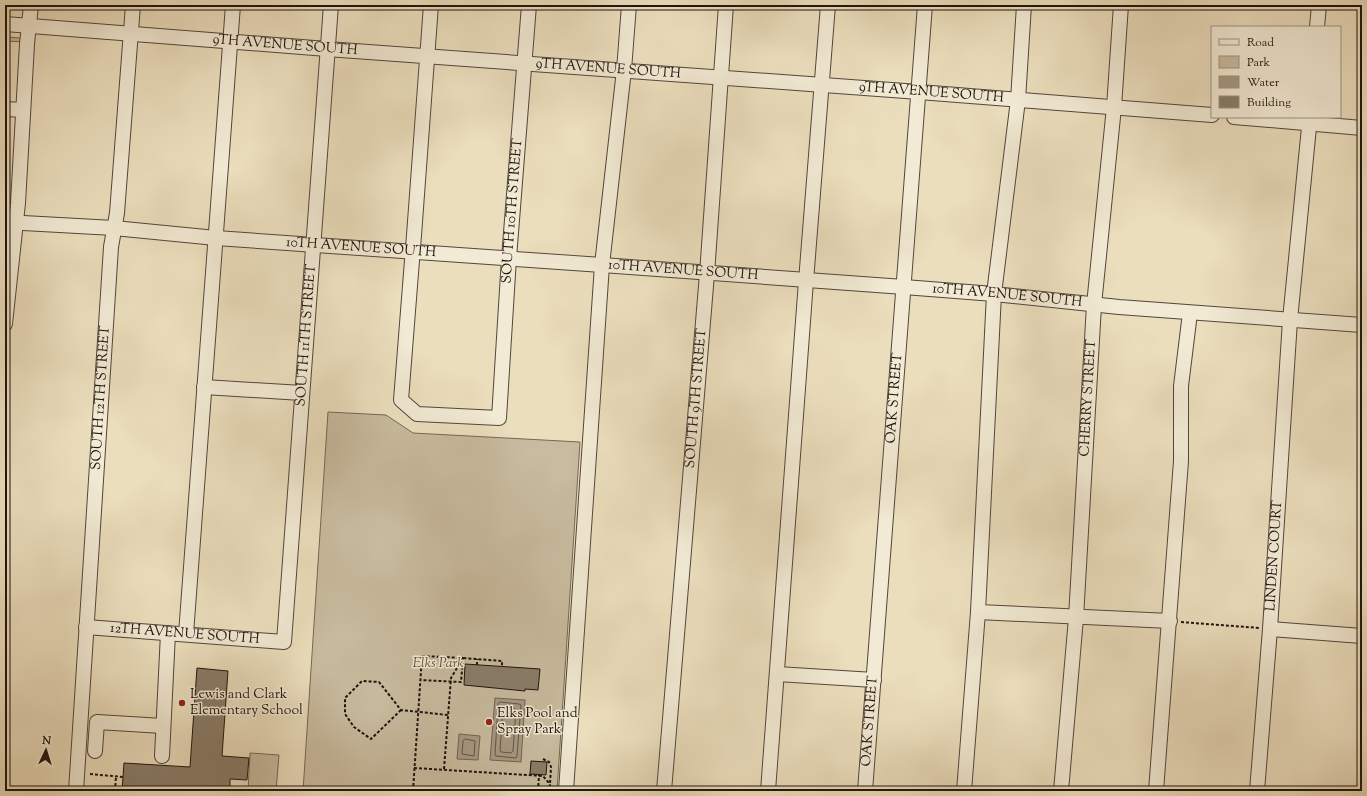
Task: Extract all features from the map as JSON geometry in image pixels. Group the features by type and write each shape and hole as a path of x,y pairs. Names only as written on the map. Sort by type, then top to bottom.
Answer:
{"street":[{"path":"5,324 12,189 23,110 31,5"},
{"name":"SOUTH 12TH STREET","path":"76,791 111,247 117,213 133,5"},
{"path":"186,634 233,5"},
{"name":"SOUTH 11TH STREET","path":"284,642 331,5"},
{"path":"413,252 431,5"},
{"name":"SOUTH 10TH STREET","path":"413,252 400,400 417,414 500,418 509,258 529,5"},
{"path":"566,791 602,265 624,70 629,5"},
{"name":"SOUTH 9TH STREET","path":"664,791 707,274 726,5"},
{"path":"768,791 828,5"},
{"name":"OAK STREET","path":"865,791 925,5"},
{"path":"964,791 978,612 994,294 1018,100 1024,5"},
{"name":"CHERRY STREET","path":"1062,791 1076,618 1094,305 1114,107 1121,5"},
{"path":"1318,26 1319,5"},
{"name":"9TH AVENUE SOUTH","path":"5,24 1211,115"},
{"path":"5,109 23,110"},
{"path":"1259,118 1310,120 1362,128"},
{"name":"LINDEN COURT","path":"1257,791 1270,629 1290,320 1310,120"},
{"name":"10TH AVENUE SOUTH","path":"10,223 114,228 216,238 994,294 1094,305 1362,325"},
{"path":"1156,791 1181,461 1181,386 1190,313"},
{"path":"204,387 302,394"},
{"path":"978,612 1170,622"},
{"name":"12TH AVENUE SOUTH","path":"86,628 284,642"},
{"path":"1270,629 1362,636"},
{"path":"162,756 168,633"},
{"path":"777,674 874,680"},
{"path":"95,751 97,722 163,726"}],"path":[{"path":"1170,622 1270,629"},
{"path":"413,791 422,656 502,661 502,667"},
{"path":"444,770 450,682 463,658"},
{"path":"420,680 461,682 463,658"},
{"path":"477,665 478,659"},
{"path":"401,710 371,739 354,727 345,714 345,698 362,681 379,682 401,710 448,715"},
{"path":"543,759 549,762 551,768 550,785"},
{"path":"414,768 539,775 543,776 550,785 552,791"},
{"path":"77,773 123,777"},
{"path":"538,791 539,775"},
{"path":"115,791 116,776"}],"green space":[{"path":"5,37 21,38 24,42 5,41"},
{"name":"Elks Park","path":"328,412 386,415 413,433 580,442 557,791 303,791"},
{"path":"250,753 279,755 276,791 248,791"}],"water":[{"path":"495,698 525,700 521,762 490,760"},
{"path":"459,734 480,736 478,760 457,759"}],"building":[{"path":"465,664 540,669 538,690 525,689 525,691 464,685"},
{"path":"197,668 228,671 222,756 249,758 247,780 230,779 230,791 122,791 124,763 190,767"},
{"path":"531,761 547,762 546,775 530,774"}],"place":[{"name":"Lewis and Clark Elementary School","path":"182,703"},
{"name":"Elks Pool and Spray Park","path":"489,722"}]}
